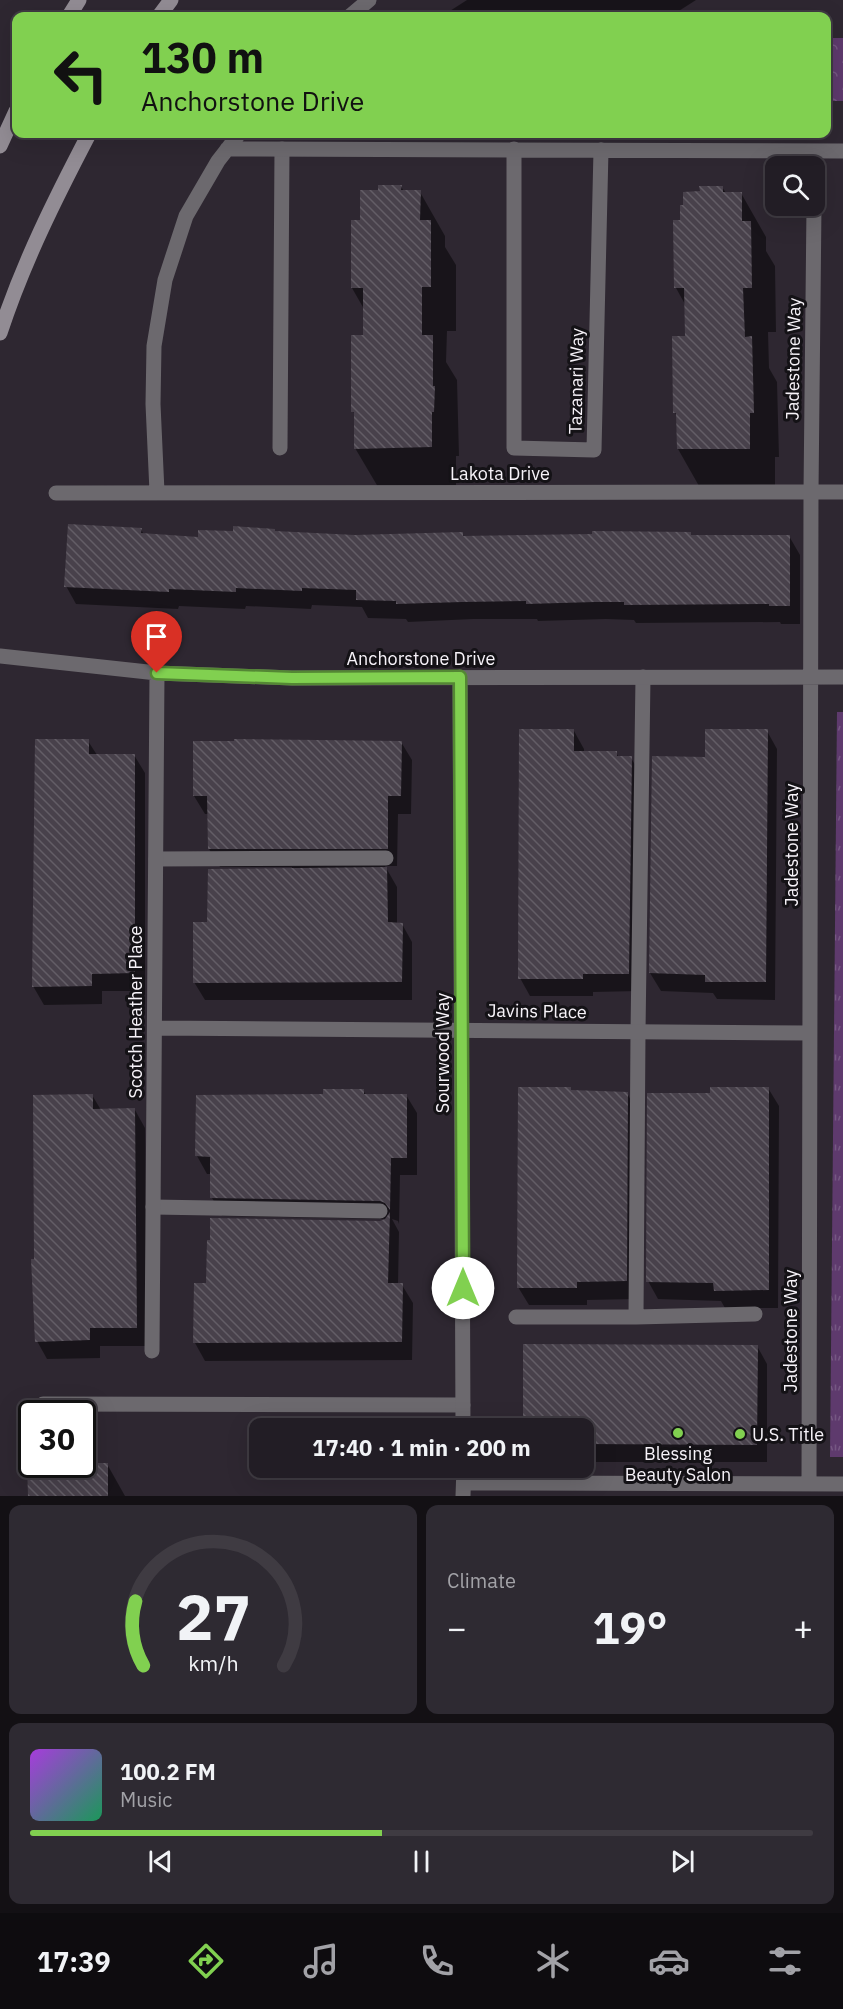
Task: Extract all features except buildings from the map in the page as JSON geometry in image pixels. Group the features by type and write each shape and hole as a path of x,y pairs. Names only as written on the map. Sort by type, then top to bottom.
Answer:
{"main road":[{"path":"0,146 12,120"},
{"path":"0,333 25,263 87,138"}],"street":[{"path":"355,12 369,0"},
{"path":"157,492 153,404 154,346 165,280 186,216 218,161 235,138"},
{"path":"280,448 282,148"},
{"path":"227,149 843,151"},
{"name":"Tazanari Way","path":"514,149 514,448 594,450 601,150"},
{"path":"815,151 815,156"},
{"name":"Jadestone Way","path":"809,1484 811,492 814,216"},
{"name":"Lakota Drive","path":"56,493 843,492"},
{"name":"Anchorstone Drive","path":"0,656 157,673 292,678 843,677"},
{"name":"Scotch Heather Place","path":"152,1351 157,673"},
{"name":"Sourwood Way","path":"460,677 463,1418"},
{"path":"636,1317 643,677"},
{"path":"156,859 386,858"},
{"name":"Javins Place","path":"155,1028 810,1033"},
{"path":"153,1207 380,1211"},
{"path":"516,1317 755,1314"},
{"path":"96,1404 463,1405"},
{"path":"463,1490 843,1484"}],"green space":[{"path":"831,38 843,38 843,101 831,101"},
{"path":"837,712 843,712 843,1457 830,1457"}],"place":[{"name":"Blessing Beauty Salon","path":"678,1433"},
{"name":"U.S. Title","path":"740,1434"}],"route":[{"path":"157,673 292,678 460,677 463,1288"}]}
